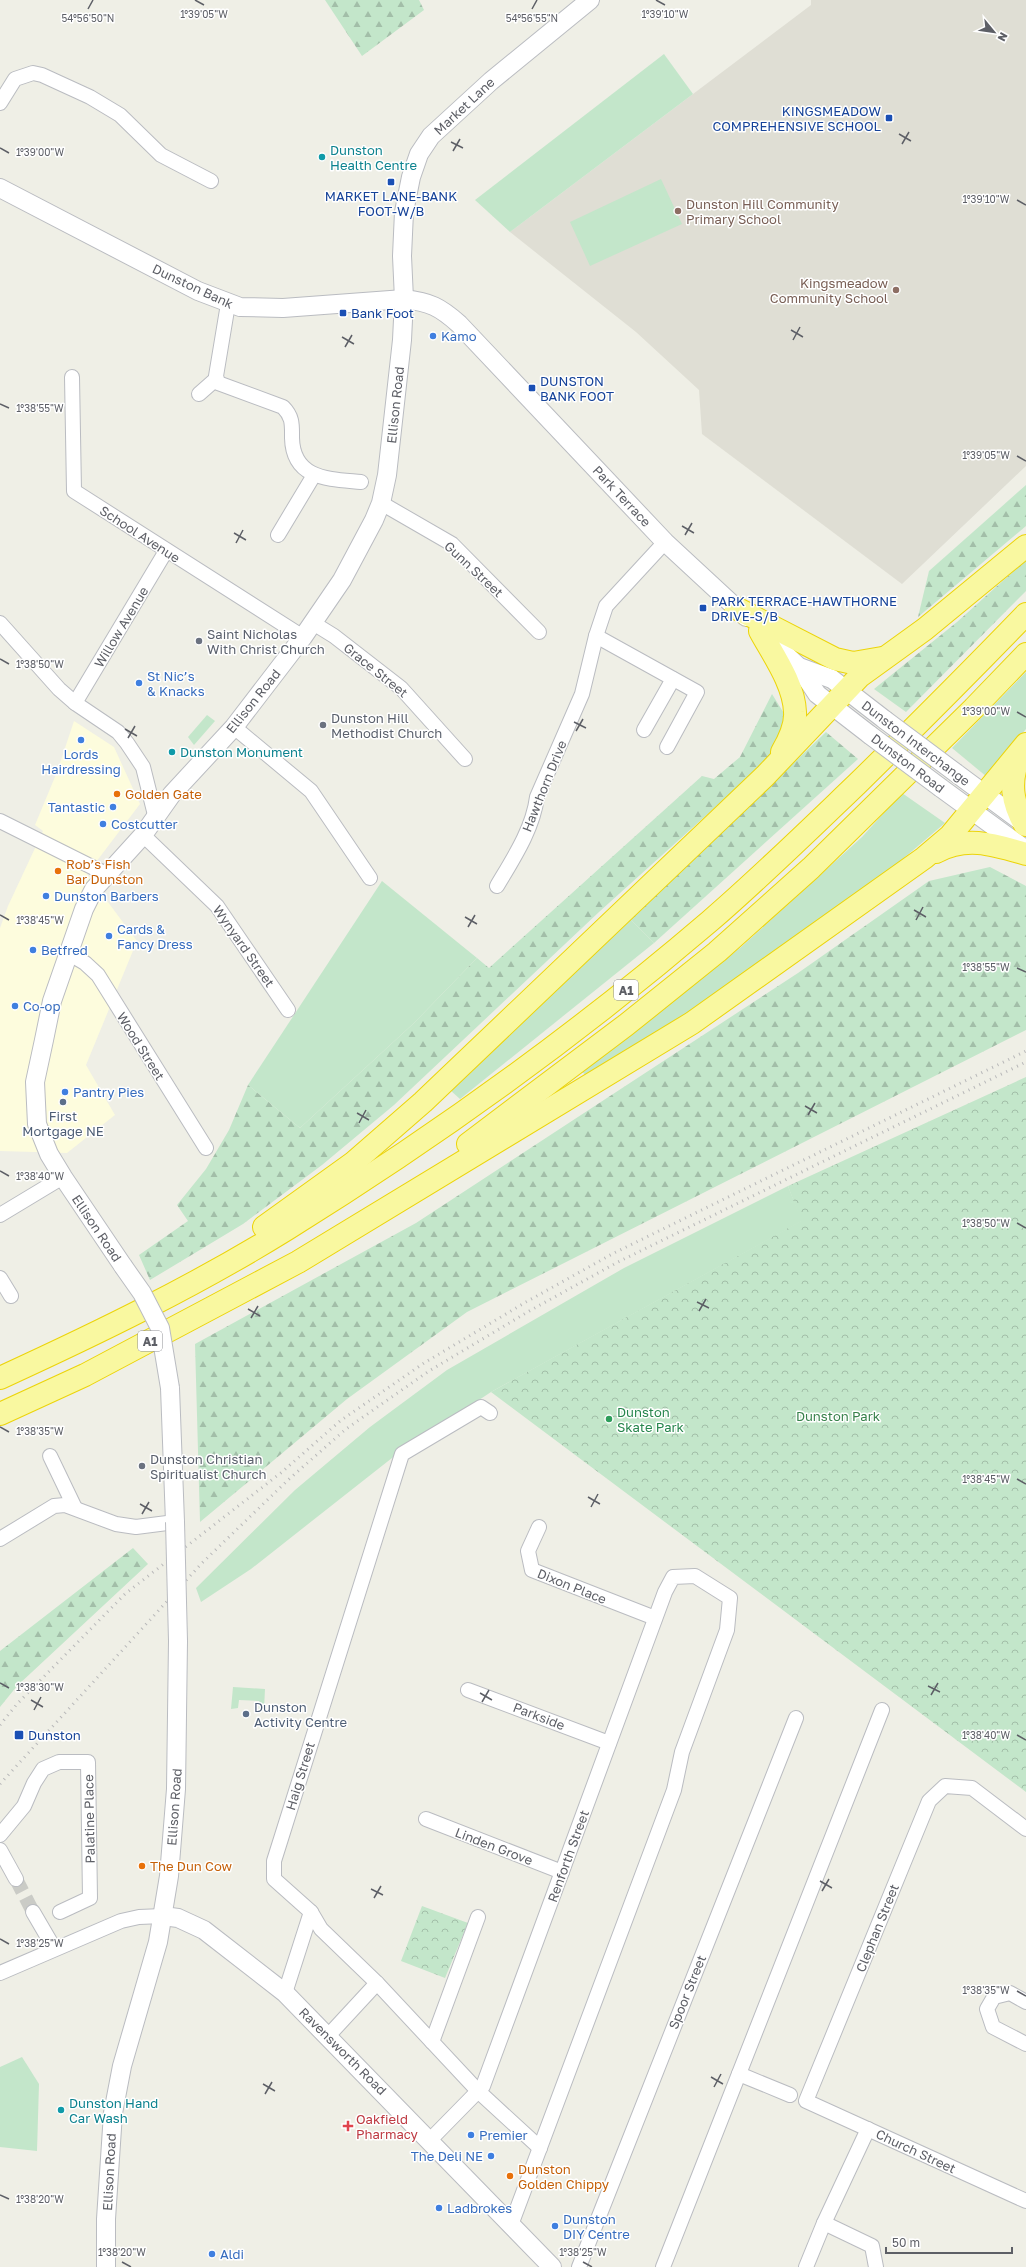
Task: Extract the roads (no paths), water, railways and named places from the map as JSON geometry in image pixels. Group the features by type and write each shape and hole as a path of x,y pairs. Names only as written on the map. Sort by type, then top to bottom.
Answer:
{"highway":[{"path":"171,1295 353,1163 423,1102 765,776 860,676 953,607 1026,546"},
{"path":"736,608 835,659 857,663 887,657"},
{"name":"A1","path":"0,1378 74,1344 171,1295 286,1230 448,1123 610,1004 711,920 790,848 957,686 1026,614"},
{"path":"760,631 790,690 795,711 793,729 788,741 765,776"},
{"name":"A1","path":"0,1414 85,1375 298,1262 477,1138 626,1025 717,952 811,868 968,714 1026,654"},
{"path":"298,1262 692,1023 924,858 950,836 1025,746"},
{"path":"1025,746 1015,772 1012,789 1016,806 1026,825"},
{"path":"924,858 953,845 972,842 995,845 1026,854"}],"street":[{"name":"Market Lane","path":"404,299 402,256 404,212 411,177 419,154 431,136 491,80 590,0"},
{"path":"0,103 15,79 33,73 42,75 90,97 120,115 161,155 211,181"},
{"name":"Dunston Bank","path":"0,188 198,291 228,304 240,307 283,308 404,299"},
{"name":"Ellison Road","path":"106,2267 106,2219 113,2113 124,2058 164,1916 176,1789 178,1641 170,1388 168,1368 160,1328 142,1294 49,1154 38,1124 36,1082 52,1001 84,909 94,889 143,835 155,815 234,726 308,630 366,539 381,504 387,475 404,299"},
{"name":"Park Terrace","path":"404,299 422,301 440,307 459,324 665,542 799,667 832,679 839,698"},
{"path":"199,394 216,379 228,304"},
{"name":"School Avenue","path":"72,377 74,491 166,550 308,630"},
{"path":"216,379 221,385 283,407 290,414 292,422 293,447 298,460 314,475 361,482"},
{"path":"278,535 314,475"},
{"name":"Gunn Street","path":"381,504 452,544 539,632"},
{"name":"Hawthorn Drive","path":"497,886 530,824 535,811 537,797 582,694 596,636 606,606 665,542"},
{"name":"Willow Avenue","path":"75,703 166,550"},
{"path":"0,623 59,689 75,703 118,732 136,753 143,767 155,815"},
{"name":"Grace Street","path":"308,630 334,636 401,688 465,759"},
{"path":"596,636 697,692 666,747"},
{"path":"644,730 673,679"},
{"name":"Dunston Interchange","path":"839,698 885,720 956,773 979,803"},
{"name":"Dunston Road","path":"839,698 870,735 941,788 979,803 1026,825"},
{"path":"234,726 311,792 370,878"},
{"name":"Dunston Road","path":"979,803 1026,850"},
{"path":"0,821 106,874"},
{"name":"Wynyard Street","path":"143,835 217,906 288,1010"},
{"name":"Wood Street","path":"68,953 85,963 98,975 206,1148"},
{"path":"0,1215 63,1177"},
{"path":"0,1278 11,1296"},
{"name":"Haig Street","path":"490,1413 481,1407 402,1454 274,1861 274,1879 311,1912 322,1929 374,1987 432,2042 478,2091 540,2148"},
{"path":"50,1456 76,1508"},
{"path":"0,1539 54,1506 65,1505 110,1522 136,1527 175,1522"},
{"name":"Dixon Place","path":"539,1527 528,1551 532,1570 655,1618"},
{"name":"Renforth Street","path":"430,2140 483,2086 655,1618 673,1576 695,1576 730,1598 727,1630 682,1752 674,1790 540,2148"},
{"name":"Parkside","path":"468,1690 609,1743"},
{"path":"663,2267 882,1710"},
{"name":"Spoor Street","path":"579,2267 796,1718"},
{"name":"Palatine Place","path":"0,1835 24,1806 34,1783 43,1769 60,1762 88,1762 90,1898 60,1912"},
{"name":"Clephan Street","path":"806,2101 929,1801 945,1786 972,1788 1026,1829"},
{"name":"Linden Grove","path":"426,1819 562,1872"},
{"path":"0,1850 16,1879"},
{"path":"33,1912 54,1948"},
{"path":"285,1993 311,1912"},
{"path":"0,1973 54,1948 121,1921 139,1917 164,1916"},
{"name":"Ravensworth Road","path":"164,1916 178,1918 204,1930 285,1993 430,2140 552,2267"},
{"path":"432,2042 478,1918"},
{"path":"328,2036 374,1987"},
{"path":"1026,2002 1010,1993 994,1997 987,2009 993,2027 1026,2044"},
{"path":"739,2074 790,2095"},
{"name":"Church Street","path":"806,2101 1026,2201"},
{"path":"806,2267 824,2224 868,2129"},
{"path":"510,2225 540,2148"},
{"path":"824,2224 872,2246 876,2267"}],"tunnel":[{"path":"16,1879 33,1912"}],"railway":[{"path":"0,1725 17,1704 125,1594 282,1472 340,1421 424,1363 526,1302 614,1253 1026,1051"},
{"path":"0,1784 202,1563 288,1480 346,1429 429,1371 531,1310 618,1262 1026,1062"}],"place":[{"name":"KINGSMEADOW COMPREHENSIVE SCHOOL","path":"889,118"},
{"name":"Dunston Health Centre","path":"322,157"},
{"name":"MARKET LANE-BANK FOOT-W/B","path":"391,182"},
{"name":"Dunston Hill Community Primary School","path":"678,211"},
{"name":"Kingsmeadow Community School","path":"896,290"},
{"name":"Bank Foot","path":"343,313"},
{"name":"Kamo","path":"433,336"},
{"name":"DUNSTON BANK FOOT","path":"532,388"},
{"name":"PARK TERRACE-HAWTHORNE DRIVE-S/B","path":"703,608"},
{"name":"Saint Nicholas With Christ Church","path":"199,641"},
{"name":"St Nic’s & Knacks","path":"139,683"},
{"name":"Dunston Hill Methodist Church","path":"323,725"},
{"name":"Lords Hairdressing","path":"81,740"},
{"name":"Dunston Monument","path":"172,752"},
{"name":"Golden Gate","path":"117,794"},
{"name":"Tantastic","path":"113,807"},
{"name":"Costcutter","path":"103,824"},
{"name":"Rob’s Fish Bar Dunston","path":"58,871"},
{"name":"Dunston Barbers","path":"46,896"},
{"name":"Cards & Fancy Dress","path":"109,936"},
{"name":"Betfred","path":"33,950"},
{"name":"Co-op","path":"15,1006"},
{"name":"Pantry Pies","path":"65,1092"},
{"name":"First Mortgage NE","path":"63,1102"},
{"name":"Dunston Skate Park","path":"609,1419"},
{"name":"Dunston Christian Spiritualist Church","path":"142,1466"},
{"name":"Dunston Activity Centre","path":"246,1714"},
{"name":"Dunston","path":"19,1735"},
{"name":"The Dun Cow","path":"142,1866"},
{"name":"Dunston Hand Car Wash","path":"61,2110"},
{"name":"Oakfield Pharmacy","path":"348,2126"},
{"name":"Premier","path":"471,2135"},
{"name":"The Deli NE","path":"491,2156"},
{"name":"Dunston Golden Chippy","path":"510,2176"},
{"name":"Ladbrokes","path":"439,2208"},
{"name":"Dunston DIY Centre","path":"555,2226"},
{"name":"Aldi","path":"212,2254"}],"park label":[{"name":"Dunston Park","path":"838,1416"}]}
